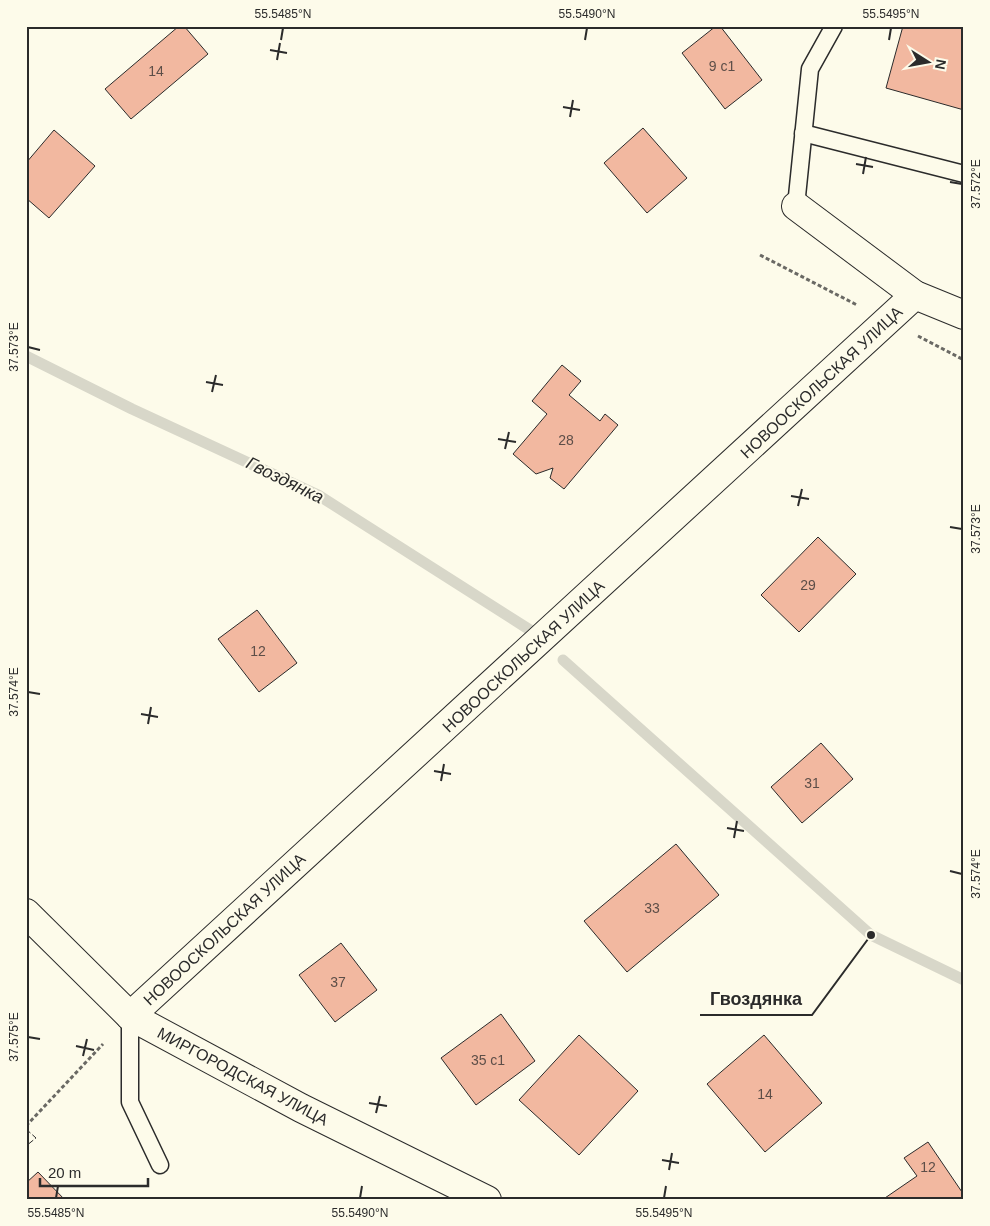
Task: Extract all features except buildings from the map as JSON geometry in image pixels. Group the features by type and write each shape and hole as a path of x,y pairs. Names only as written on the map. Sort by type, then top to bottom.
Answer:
{"street":[{"path":"796,206 915,295 964,316"},
{"name":"НОВООСКОЛЬСКАЯ УЛИЦА","path":"130,1016 915,295"},
{"name":"МИРГОРОДСКАЯ УЛИЦА","path":"26,914 130,1016 301,1108 488,1200"}],"lane":[{"path":"796,206 810,69 834,26"},
{"path":"803,133 964,174"},
{"path":"130,1016 130,1102 160,1165"}],"path":[{"path":"26,1126 130,1016"}],"waterway":[{"name":"Гвоздянка","path":"26,356 132,409 318,495 530,630"},
{"name":"Гвоздянка","path":"563,660 871,935 964,980"}],"fence":[{"path":"26,1129 36,1138 26,1146"}],"place":[{"name":"Гвоздянка","path":"871,935"}]}
